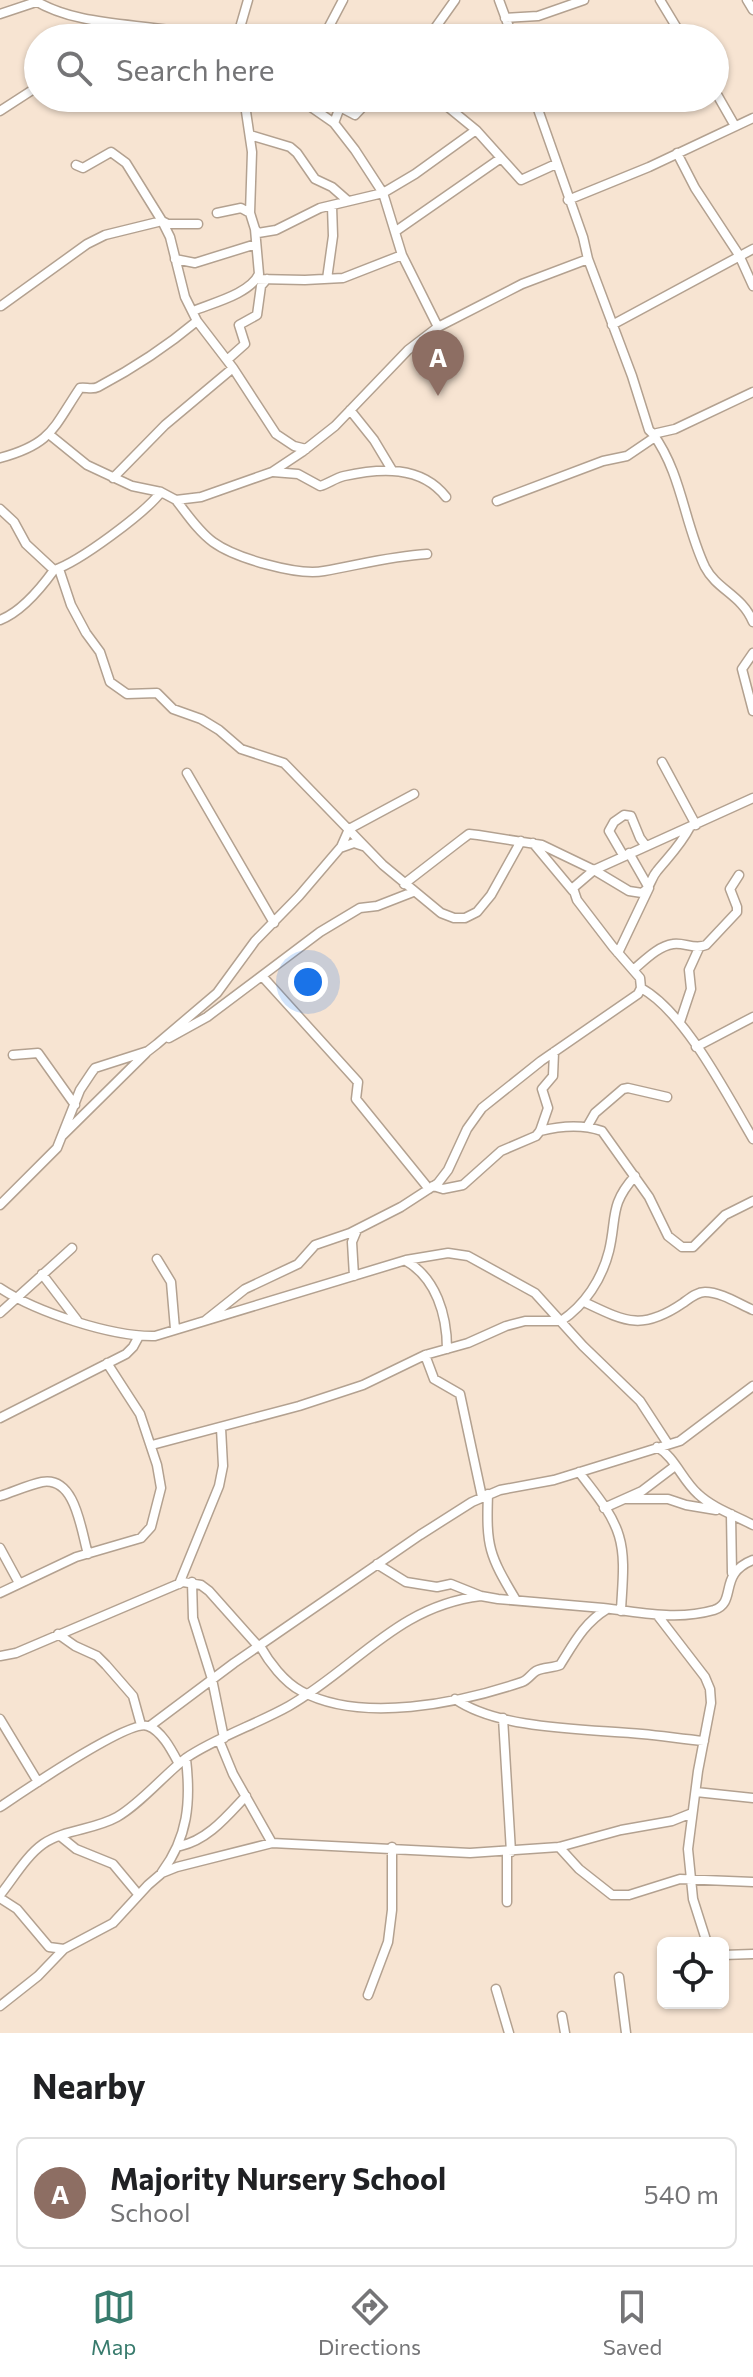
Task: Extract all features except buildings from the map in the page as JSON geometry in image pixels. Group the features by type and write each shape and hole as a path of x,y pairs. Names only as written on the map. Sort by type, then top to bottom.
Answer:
{"street":[{"path":"241,24 248,0"},
{"path":"330,24 343,0"},
{"path":"438,24 455,0"},
{"path":"499,0 507,24"},
{"path":"505,18 538,16 584,0"},
{"path":"660,0 675,24"},
{"path":"747,0 753,10"},
{"path":"0,14 35,1 63,14 132,24"},
{"path":"0,111 24,95"},
{"path":"227,360 246,342 239,325 257,315 262,279 250,213 252,152 246,112"},
{"path":"318,112 334,123 383,193 402,255 438,327"},
{"path":"334,123 338,112"},
{"path":"454,112 476,130 523,180 556,164"},
{"path":"539,112 588,259 632,376 645,424 664,448 674,471 704,564 712,578 740,599 753,622"},
{"path":"727,112 735,126"},
{"path":"568,200 753,118"},
{"path":"255,229 258,233 276,230 316,210 383,193 476,130"},
{"path":"250,135 290,147 315,179 332,187 348,201"},
{"path":"76,165 83,168 114,152 126,163 170,237 185,297 197,321 233,368 276,434 294,446 306,449"},
{"path":"677,153 695,188 739,255 753,286"},
{"path":"396,231 501,158"},
{"path":"327,279 333,236 332,206"},
{"path":"217,213 241,208 250,213"},
{"path":"1,306 87,244 105,235 162,221 168,224 198,224"},
{"path":"175,259 195,263 256,244"},
{"path":"612,325 753,249"},
{"path":"193,311 262,279 343,278 402,255"},
{"path":"176,500 201,497 272,472 306,449 350,410 408,350 438,327 522,284 588,259"},
{"path":"0,458 16,454 50,435 80,388 97,388 122,376 158,353 197,321"},
{"path":"113,478 165,425 233,368"},
{"path":"497,501 603,461 627,456 654,436 753,392"},
{"path":"350,410 392,470"},
{"path":"50,435 87,465 132,486 161,492 176,500 214,543 287,570 323,571 394,556 427,554"},
{"path":"272,472 298,474 320,486 345,476 392,470 409,472 432,481 446,497"},
{"path":"0,620 13,613 57,569 130,522 161,492"},
{"path":"0,509 14,522 26,544 57,569 71,605 100,652 104,670 117,688 137,695 157,693 173,709 201,719 241,749 284,763 365,847 413,892 441,913 465,918 477,912 491,895 521,841"},
{"path":"753,653 742,669 753,711"},
{"path":"662,762 693,826"},
{"path":"187,773 274,923"},
{"path":"62,1137 148,1051 217,993 240,959 340,848 349,829 414,794"},
{"path":"574,892 573,888 594,870 753,798"},
{"path":"646,846 631,816 624,815 614,822 609,831 649,888"},
{"path":"618,953 656,872 693,826"},
{"path":"404,884 469,834 533,842 594,870 634,893 642,893 649,888"},
{"path":"533,842 640,978 641,988"},
{"path":"340,848 354,843 365,847"},
{"path":"560,875 569,880 582,879"},
{"path":"633,970 667,945 699,948 706,945 737,912 730,889 739,875"},
{"path":"157,1044 207,1017 320,932 360,908 377,906 413,892"},
{"path":"680,1022 691,989 689,970 699,948"},
{"path":"262,976 358,1082 356,1099 431,1188 452,1189 463,1185 501,1151 536,1136 548,1108 542,1089 553,1076 554,1052"},
{"path":"641,988 661,1000 680,1022 731,1099 753,1139"},
{"path":"206,1320 245,1289 298,1264 315,1245 358,1229 431,1188 448,1170 474,1116 641,988"},
{"path":"696,1047 753,1017"},
{"path":"0,1205 51,1155 62,1137 86,1079 95,1068 148,1051"},
{"path":"13,1055 38,1053 75,1105"},
{"path":"587,1127 595,1113 623,1089 667,1097"},
{"path":"741,1117 753,1114"},
{"path":"540,1131 560,1126 602,1131 635,1176 668,1236 682,1247 693,1247 725,1215 753,1201"},
{"path":"152,1445 299,1406 363,1385 425,1355 525,1321 561,1321 584,1302 602,1268 609,1249 613,1212 635,1176"},
{"path":"354,1276 352,1242 358,1229"},
{"path":"0,1313 72,1248"},
{"path":"0,1288 34,1307 139,1336 155,1336 406,1260 448,1253 468,1256 535,1293 640,1401 668,1444"},
{"path":"157,1259 171,1282 175,1329"},
{"path":"406,1260 420,1269 432,1284 447,1334 447,1349"},
{"path":"42,1274 77,1320"},
{"path":"584,1302 627,1321 640,1323 668,1313 704,1292 753,1310"},
{"path":"0,1418 126,1354 139,1336"},
{"path":"425,1355 434,1379 460,1394 485,1496 491,1558 516,1600"},
{"path":"0,1593 88,1554 141,1538 151,1527 161,1488 152,1445 140,1414 107,1363"},
{"path":"0,1807 126,1729 146,1726 377,1564 485,1496 579,1472 680,1441 705,1419 753,1386"},
{"path":"179,1584 219,1486 223,1466 221,1428"},
{"path":"657,1447 668,1455 698,1494 753,1525"},
{"path":"604,1508 626,1499 675,1466"},
{"path":"579,1472 619,1535 623,1554 621,1611"},
{"path":"0,1496 43,1482 55,1482 65,1489 74,1504 88,1554"},
{"path":"626,1499 668,1499 727,1512"},
{"path":"64,1949 49,1947 17,1909 0,1896 43,1844 118,1816 182,1762 308,1694 406,1620 453,1601 481,1596 658,1616 678,1616 721,1606 727,1599 732,1574 727,1512"},
{"path":"0,1548 19,1583"},
{"path":"732,1574 742,1564 753,1560"},
{"path":"377,1564 406,1582 437,1587 451,1584 481,1596"},
{"path":"192,1582 193,1618 212,1679 222,1739 246,1796 272,1843"},
{"path":"0,1656 16,1653 179,1584 192,1582 209,1591 259,1646 266,1658 298,1690 332,1704 403,1707 488,1693 526,1681 536,1671 560,1665 576,1637 595,1616 607,1609"},
{"path":"658,1616 705,1677 710,1689 711,1703 688,1849 689,1878 705,1937"},
{"path":"0,2006 38,1976 64,1949 113,1923 138,1894 162,1873 180,1846 187,1801 182,1762 159,1733 146,1726 133,1696 106,1665 97,1656 58,1634"},
{"path":"455,1699 468,1709 503,1718 704,1741"},
{"path":"503,1718 509,1852 507,1902"},
{"path":"0,1719 38,1782"},
{"path":"696,1792 753,1798"},
{"path":"180,1846 202,1837 246,1796"},
{"path":"162,1873 272,1843 445,1852 509,1852 559,1847 621,1830 672,1821 692,1813"},
{"path":"60,1836 76,1849 113,1864 138,1894"},
{"path":"368,1995 388,1942 392,1910 392,1847"},
{"path":"559,1847 579,1869 612,1895 629,1895 666,1882 689,1878 753,1882"},
{"path":"729,1955 753,1954"},
{"path":"619,1977 626,2033"},
{"path":"496,1989 509,2033"},
{"path":"562,2016 565,2033"}],"place":[{"name":"Majority Nursery School","path":"438,396"}]}
